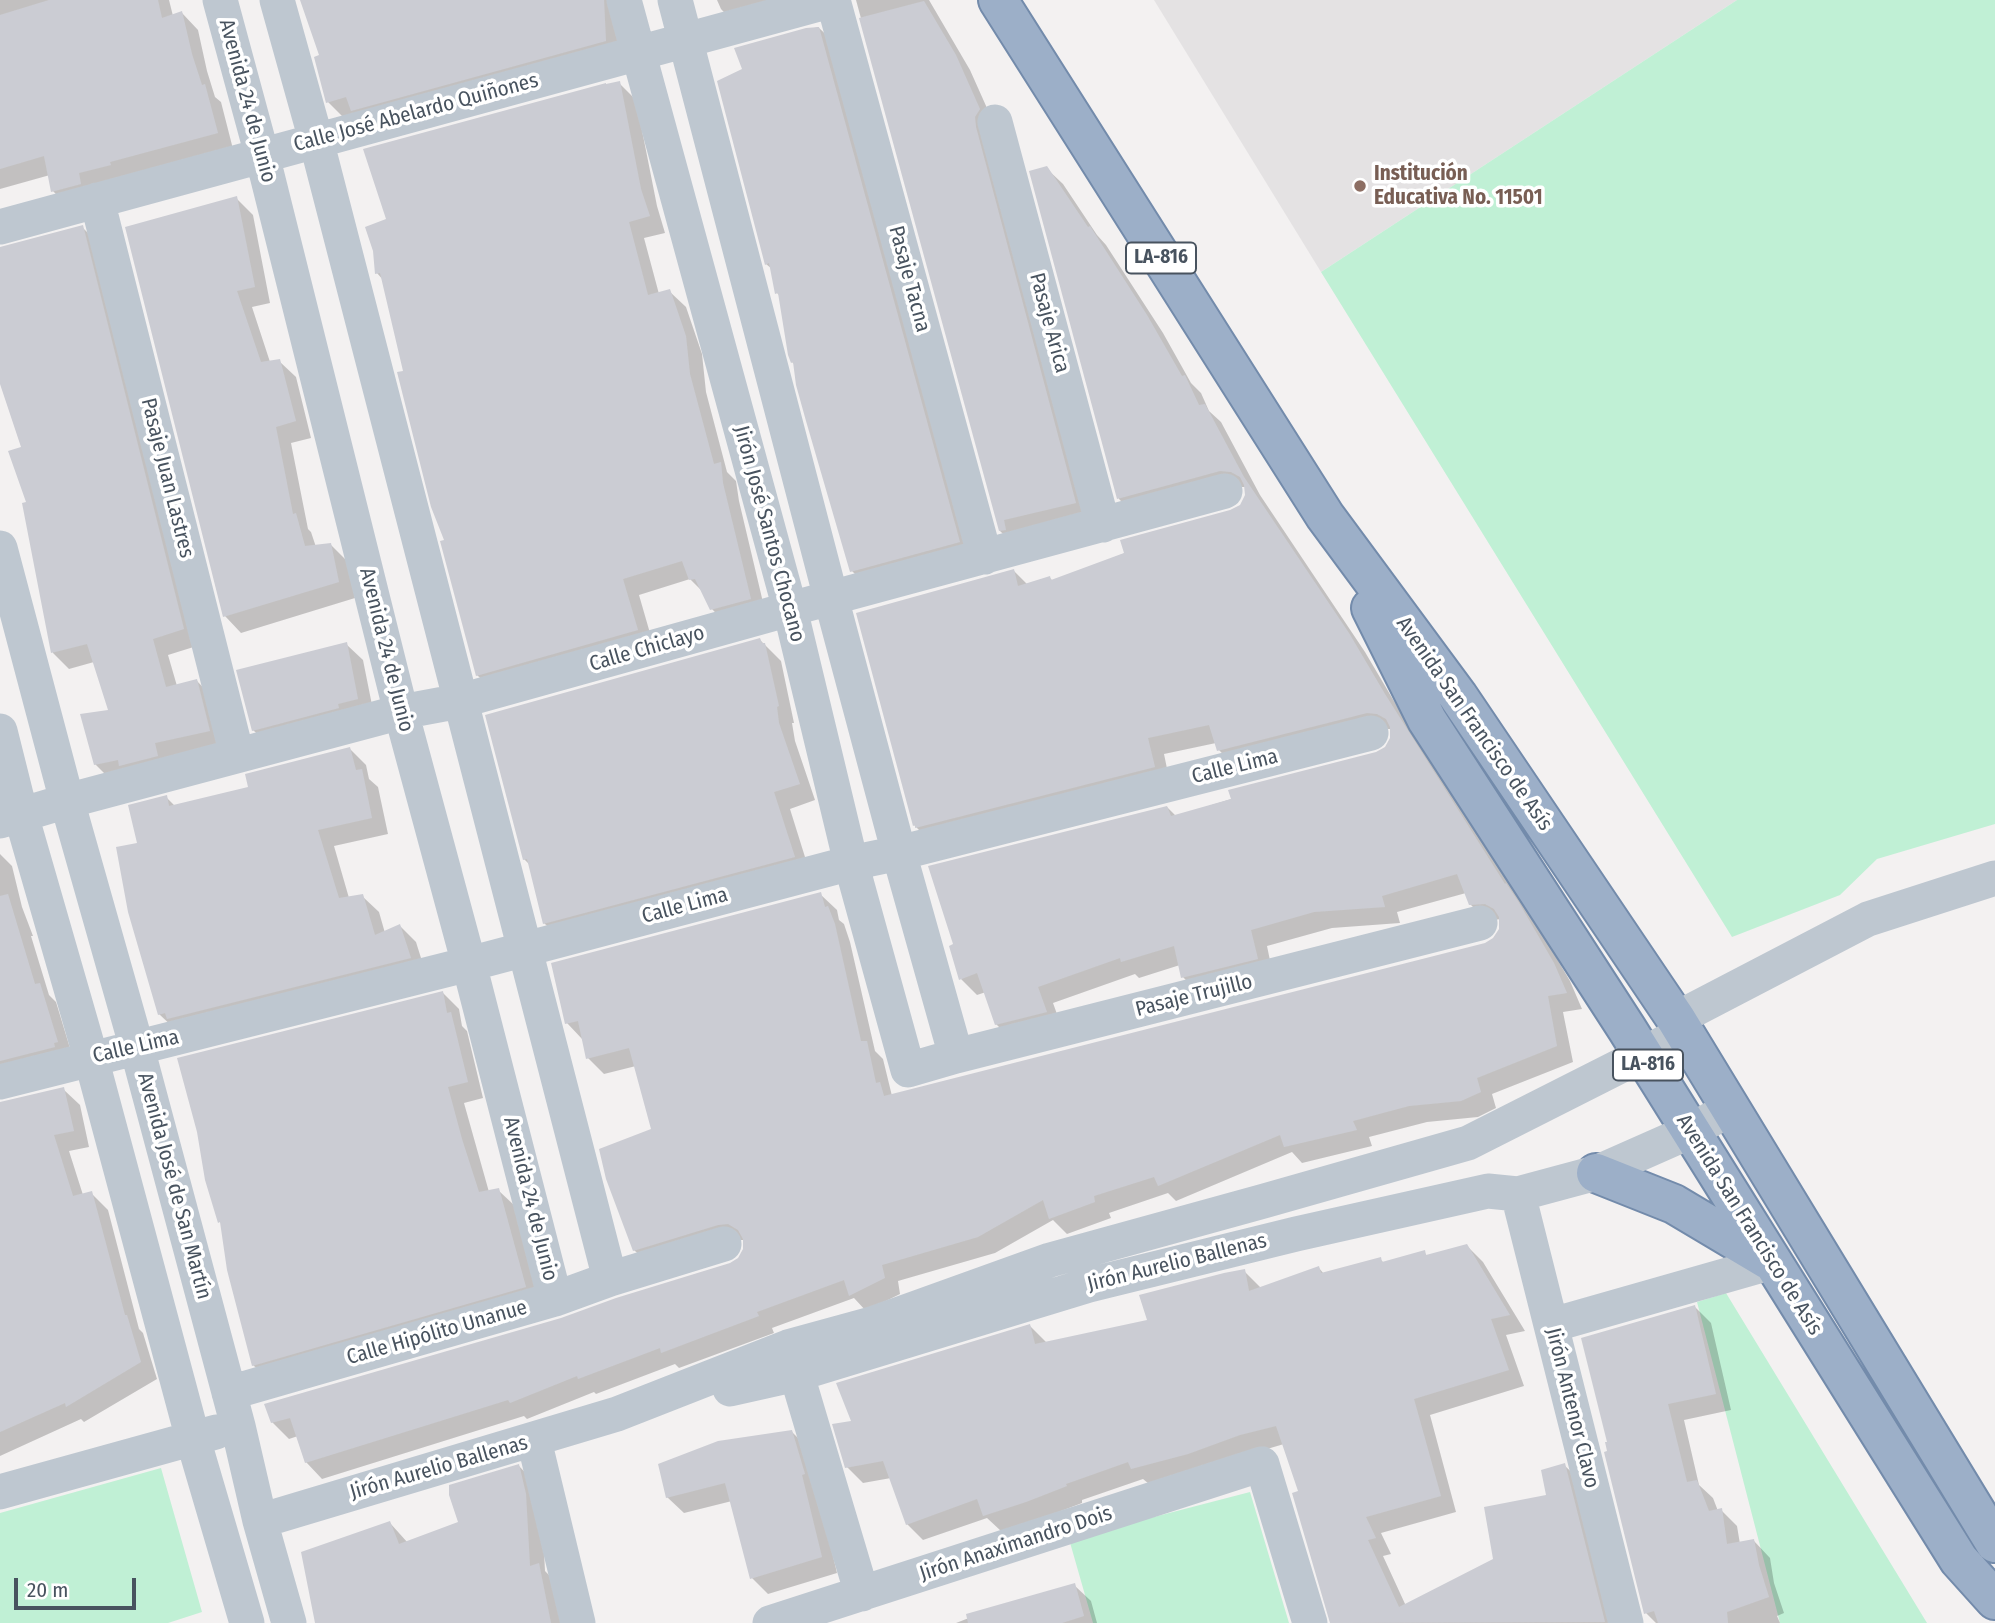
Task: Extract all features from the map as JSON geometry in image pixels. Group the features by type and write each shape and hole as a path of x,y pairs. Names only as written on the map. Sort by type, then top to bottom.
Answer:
{"highway":[{"name":"Avenida San Francisco de Asís","path":"998,0 1325,516 1458,696 1680,1026 1995,1542"},
{"name":"Avenida San Francisco de Asís","path":"1325,516 1427,720 1620,1017 1959,1560 1995,1600"},
{"path":"1596,1173 1674,1204 1773,1262"}],"street":[{"name":"Avenida 24 de Junio","path":"220,0 262,155 401,712 470,964 555,1300"},
{"path":"277,0 316,140 610,1279"},
{"name":"Jirón José Santos Chocano","path":"624,0 790,609 851,863 908,1070"},
{"name":"Jirón José Santos Chocano","path":"676,0 831,598 956,1056"},
{"name":"Calle José Abelardo Quiñones","path":"0,227 833,0"},
{"name":"Pasaje Tacna","path":"833,0 985,557"},
{"name":"Pasaje Arica","path":"995,122 1103,524"},
{"name":"Pasaje Juan Lastres","path":"97,200 237,755"},
{"name":"Calle Chiclayo","path":"11,818 401,712 460,701 1226,491"},
{"name":"Avenida José de San Martín","path":"0,548 238,1426 287,1623"},
{"path":"0,731 11,818 91,1058 193,1439 247,1623"},
{"name":"Calle Lima","path":"0,1082 470,964 851,863 1371,733"},
{"name":"Jirón Aurelio Ballenas","path":"793,1361 872,1324 1050,1260 1468,1143 1642,1055 1680,1026 1868,919 1995,878"},
{"name":"Pasaje Trujillo","path":"908,1070 1480,923"},
{"name":"Jirón Aurelio Ballenas","path":"260,1521 793,1361 1089,1284 1296,1234 1596,1173 1691,1131 1731,1108"},
{"name":"Jirón Antenor Clavo","path":"1468,1143 1503,1192 1552,1325 1626,1623"},
{"name":"Calle Hipólito Unanue","path":"229,1393 555,1300 610,1279 724,1244"},
{"path":"1552,1325 1773,1262"},
{"path":"793,1361 862,1594"},
{"path":"0,1492 238,1426"},
{"path":"534,1440 578,1623"},
{"name":"Jirón Anaximandro Dois","path":"770,1623 1262,1464 1310,1623"}],"shaded area":[{"name":"Institución Educativa No. 11501","path":"1154,0 1737,0 1321,272"}],"green space":[{"path":"1737,0 1995,0 1995,824 1877,859 1840,895 1732,937 1321,272"},
{"path":"1726,1293 1927,1623 1780,1623 1697,1302"},
{"path":"161,1468 202,1612 168,1623 0,1623 0,1513"},
{"path":"1250,1492 1289,1623 1093,1623 1069,1539"}],"building":[{"path":"49,0 158,0 162,18 182,11 192,54 202,85 205,84 218,133 110,162 111,165 79,173 81,184 51,192 44,156 0,169 0,15"},
{"path":"300,0 604,0 606,41 351,111 346,97 326,103 314,57 319,55"},
{"path":"924,1 956,55 980,109 975,117 976,127 1076,503 1004,520 1006,530 999,531 859,18"},
{"path":"819,27 960,542 850,572 796,385 793,362 791,363 788,355 778,293 775,294 769,263 765,265 717,81 742,69 734,48 806,28"},
{"path":"620,81 641,189 650,216 629,222 648,295 670,289 686,336 690,374 714,464 721,462 723,483 751,599 710,610 695,579 689,580 682,561 623,579 638,630 476,676 440,541 444,540 431,507 397,372 403,371 380,273 375,274 373,251 365,227 386,219 363,149"},
{"path":"1047,166 1088,227 1090,226 1147,315 1182,376 1185,375 1199,405 1205,404 1244,477 1349,633 1518,901 1554,963 1567,993 1548,996 1557,1046 1477,1078 1481,1092 1461,1101 1409,1106 1353,1121 1357,1130 1284,1147 1280,1135 1158,1186 1154,1177 1094,1196 1095,1202 1049,1219 1043,1200 978,1237 882,1265 885,1278 849,1296 844,1280 757,1312 759,1316 661,1353 660,1348 578,1379 577,1376 510,1403 508,1400 305,1463 290,1418 271,1423 264,1404 561,1318 730,1263 738,1258 743,1249 743,1239 738,1230 728,1224 633,1251 606,1179 599,1149 651,1129 629,1048 586,1059 578,1021 565,1024 551,963 821,892 825,907 828,906 835,924 861,1041 867,1041 876,1083 880,1082 884,1096 1485,943 1493,938 1499,929 1499,917 1494,909 1485,904 1469,905 1457,874 1382,896 1385,907 1314,912 1251,930 1258,959 1181,978 1174,946 1121,962 1120,958 1038,987 1047,1012 995,1025 977,973 959,980 949,946 953,944 928,866 1167,806 1171,816 1231,799 1228,790 1376,752 1385,747 1390,738 1390,727 1386,719 1367,713 1217,751 1209,725 1148,738 1155,767 915,828 915,825 913,826 856,613 1014,569 1018,586 1050,576 1051,580 1124,553 1120,540 1230,510 1240,505 1245,495 1240,477 1231,472 1220,471 1117,499 1029,171"},
{"path":"237,196 255,287 237,291 261,362 280,359 296,421 276,427 293,514 296,513 305,546 331,543 339,582 223,617 125,227"},
{"path":"83,225 184,629 153,639 166,687 197,679 210,731 155,743 158,756 119,766 118,760 94,765 80,714 108,710 87,644 51,653 22,503 26,502 8,451 21,447 0,384 0,247"},
{"path":"760,638 762,643 765,643 779,706 779,723 800,784 774,792 795,857 543,924 527,859 523,860 485,715"},
{"path":"347,642 358,699 338,704 339,708 252,731 236,670"},
{"path":"350,747 356,770 362,769 372,818 318,830 339,898 363,894 375,935 400,924 411,958 167,1019 165,1013 158,1015 128,912 116,847 137,843 128,805 167,795 169,806 248,787 245,774"},
{"path":"8,894 35,984 40,983 58,1042 54,1043 55,1047 0,1061 0,896"},
{"path":"443,991 447,1013 451,1012 468,1082 448,1087 462,1139 479,1192 499,1188 526,1287 252,1366 227,1270 220,1222 218,1223 205,1180 197,1132 177,1058"},
{"path":"64,1087 74,1131 54,1135 73,1196 92,1191 125,1315 141,1362 66,1407 65,1403 0,1432 0,1102"},
{"path":"1467,1244 1510,1315 1491,1319 1509,1370 1414,1399 1441,1496 1366,1517 1376,1538 1368,1540 1399,1607 1493,1559 1484,1507 1546,1495 1541,1470 1565,1463 1605,1622 1330,1623 1292,1493 1298,1491 1276,1426 1131,1469 1128,1462 983,1516 977,1499 906,1525 883,1461 845,1468 832,1424 851,1421 836,1383 1030,1324 1035,1344 1147,1320 1139,1295 1224,1273 1245,1269 1249,1291 1319,1266 1321,1273 1381,1257 1382,1262 1425,1250 1426,1255"},
{"path":"1695,1305 1716,1394 1668,1404 1687,1482 1697,1480 1709,1511 1722,1508 1727,1544 1754,1539 1769,1597 1727,1612 1728,1623 1658,1623 1654,1611 1644,1614 1604,1452 1607,1451 1607,1442 1581,1338"},
{"path":"792,1430 805,1474 802,1475 822,1557 750,1579 725,1483 666,1498 658,1464 718,1441"},
{"path":"519,1464 526,1494 530,1566 539,1563 551,1623 315,1623 301,1552 390,1521 399,1544 458,1522 449,1495 449,1485"},
{"path":"1075,1583 1084,1616 1062,1623 968,1623 966,1614"}],"place":[{"name":"Institución Educativa No. 11501","path":"1360,186"}]}
